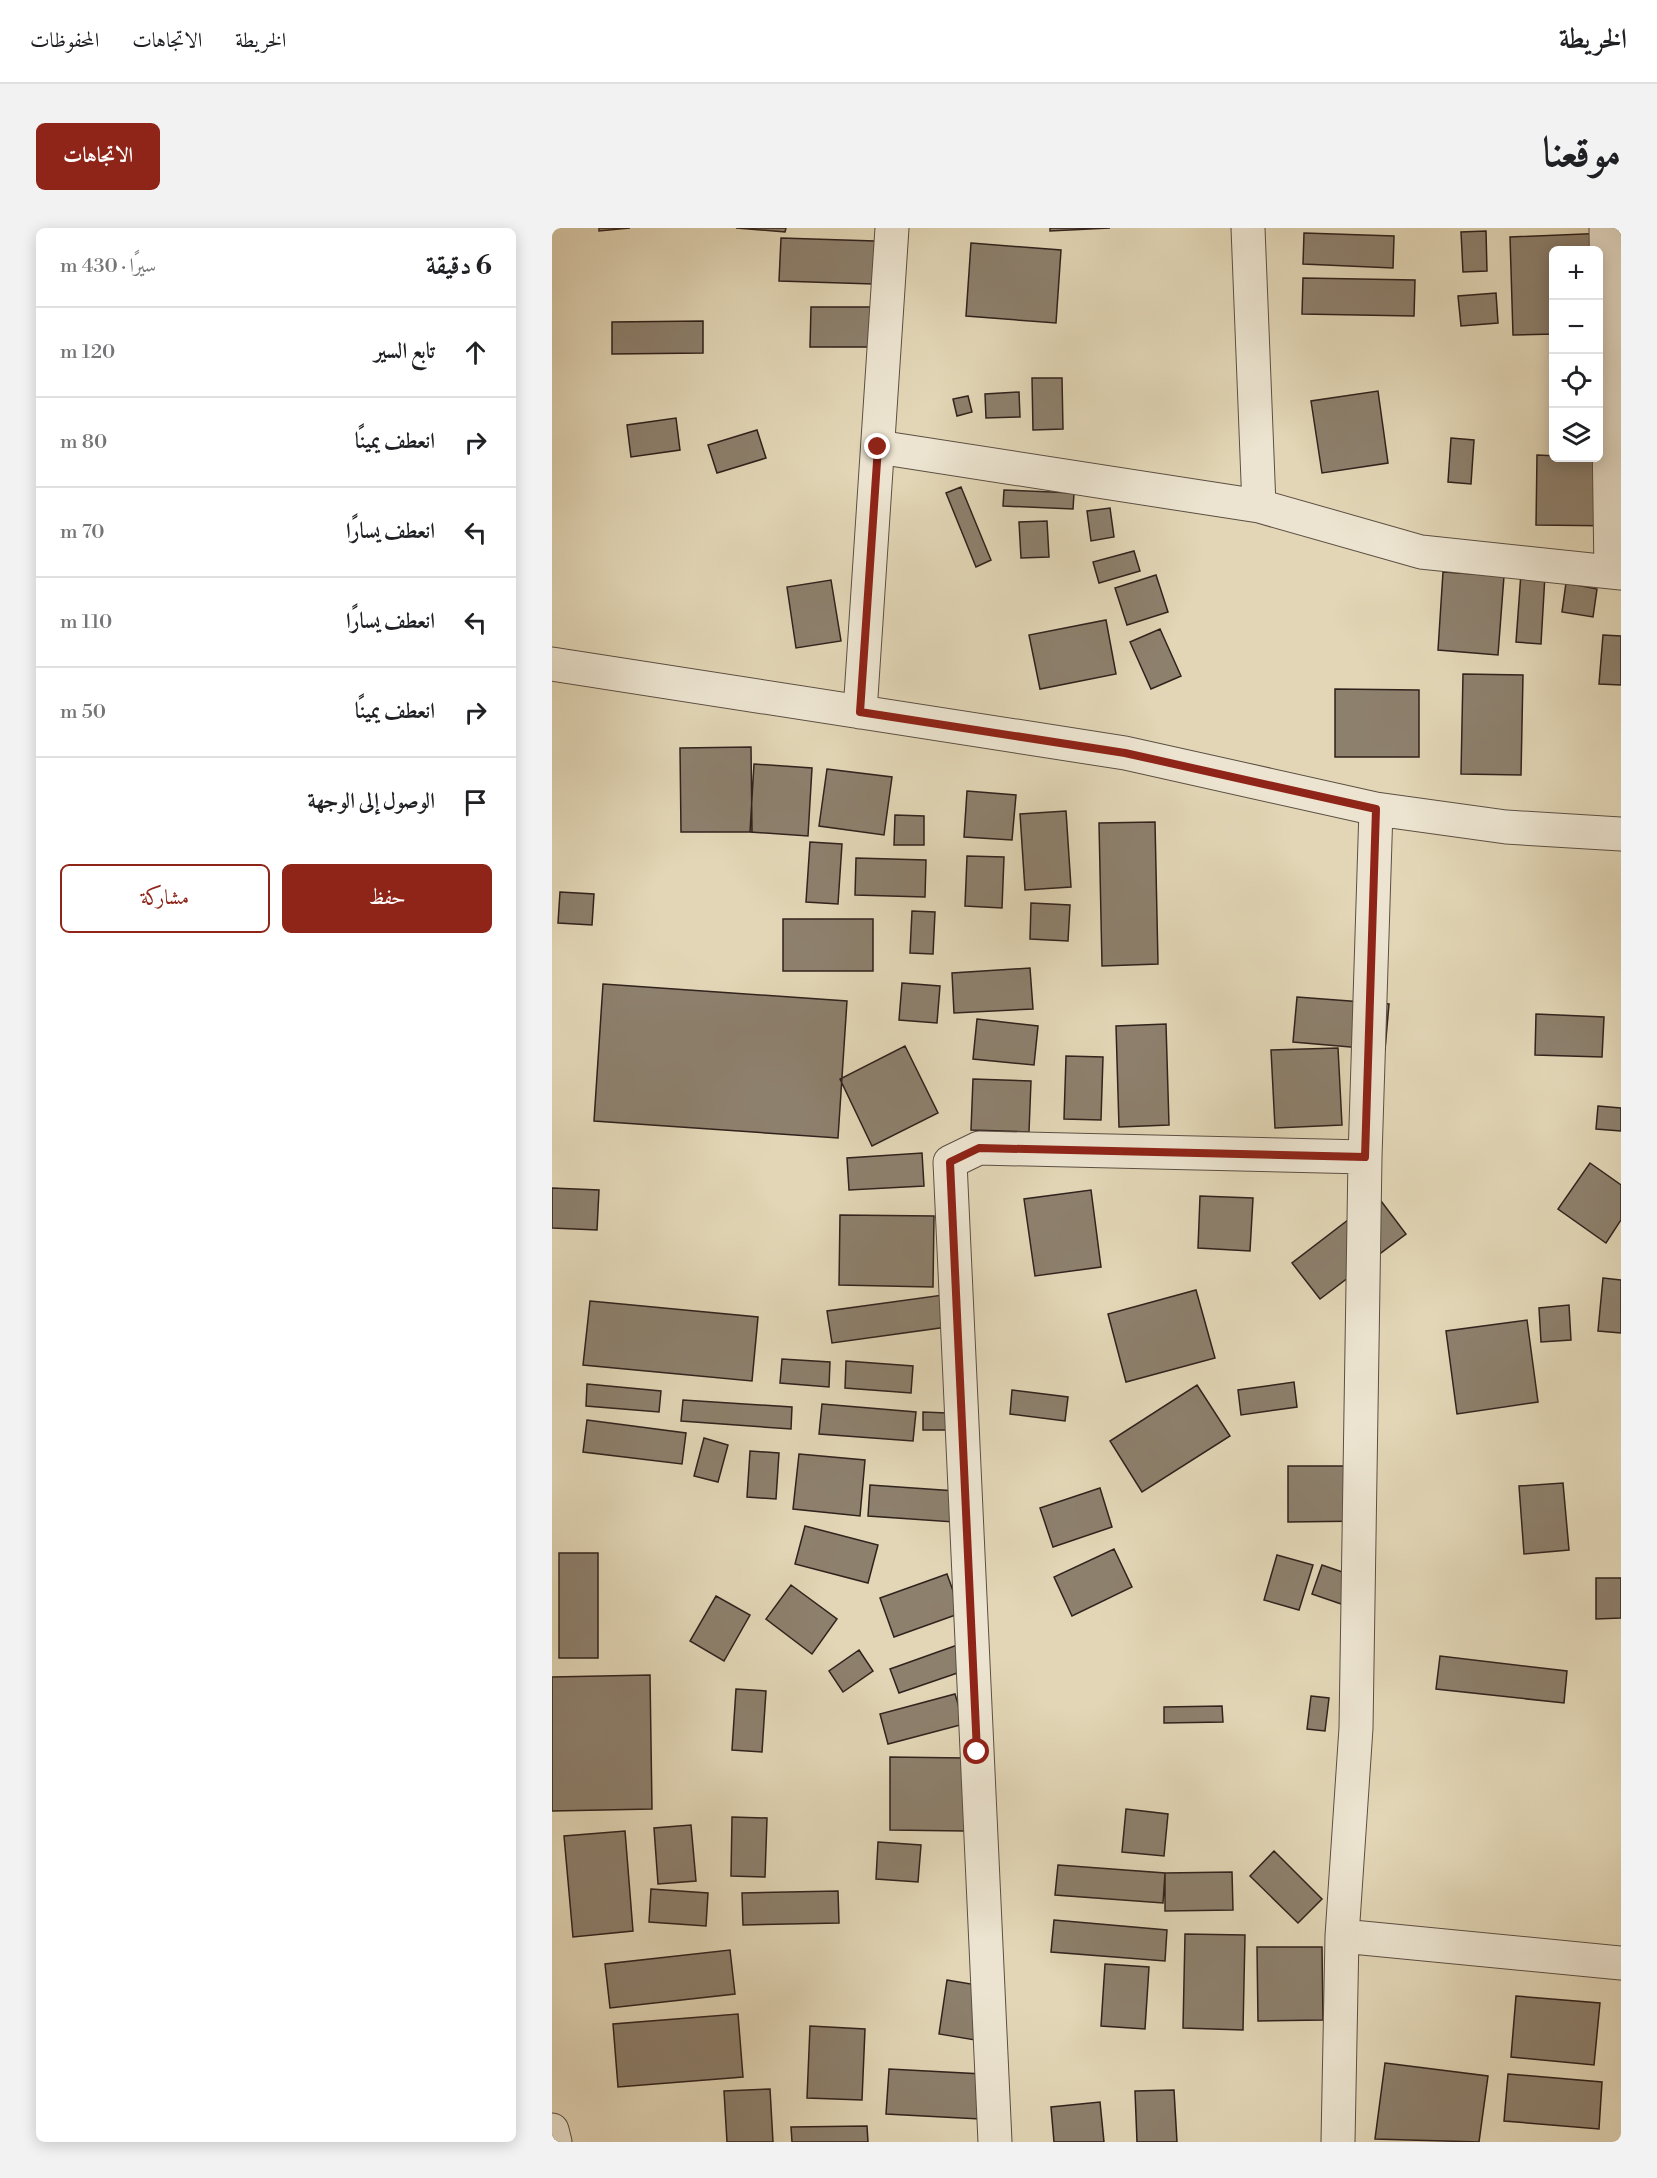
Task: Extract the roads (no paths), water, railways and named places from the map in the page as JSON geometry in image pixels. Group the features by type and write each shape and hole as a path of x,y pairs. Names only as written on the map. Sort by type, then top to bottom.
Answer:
{"street":[{"path":"860,712 892,228"},
{"path":"1248,228 1259,506"},
{"path":"878,447 1259,506 1421,552 1616,572 1606,228"},
{"path":"552,664 1125,753 1376,809 1506,827 1621,834"},
{"path":"1338,2142 1342,1936 1356,1728 1365,1157 1376,809"},
{"path":"995,2142 950,1162 979,1148 1365,1157"},
{"path":"1342,1936 1621,1963"},
{"path":"552,2130 555,2142"}]}
